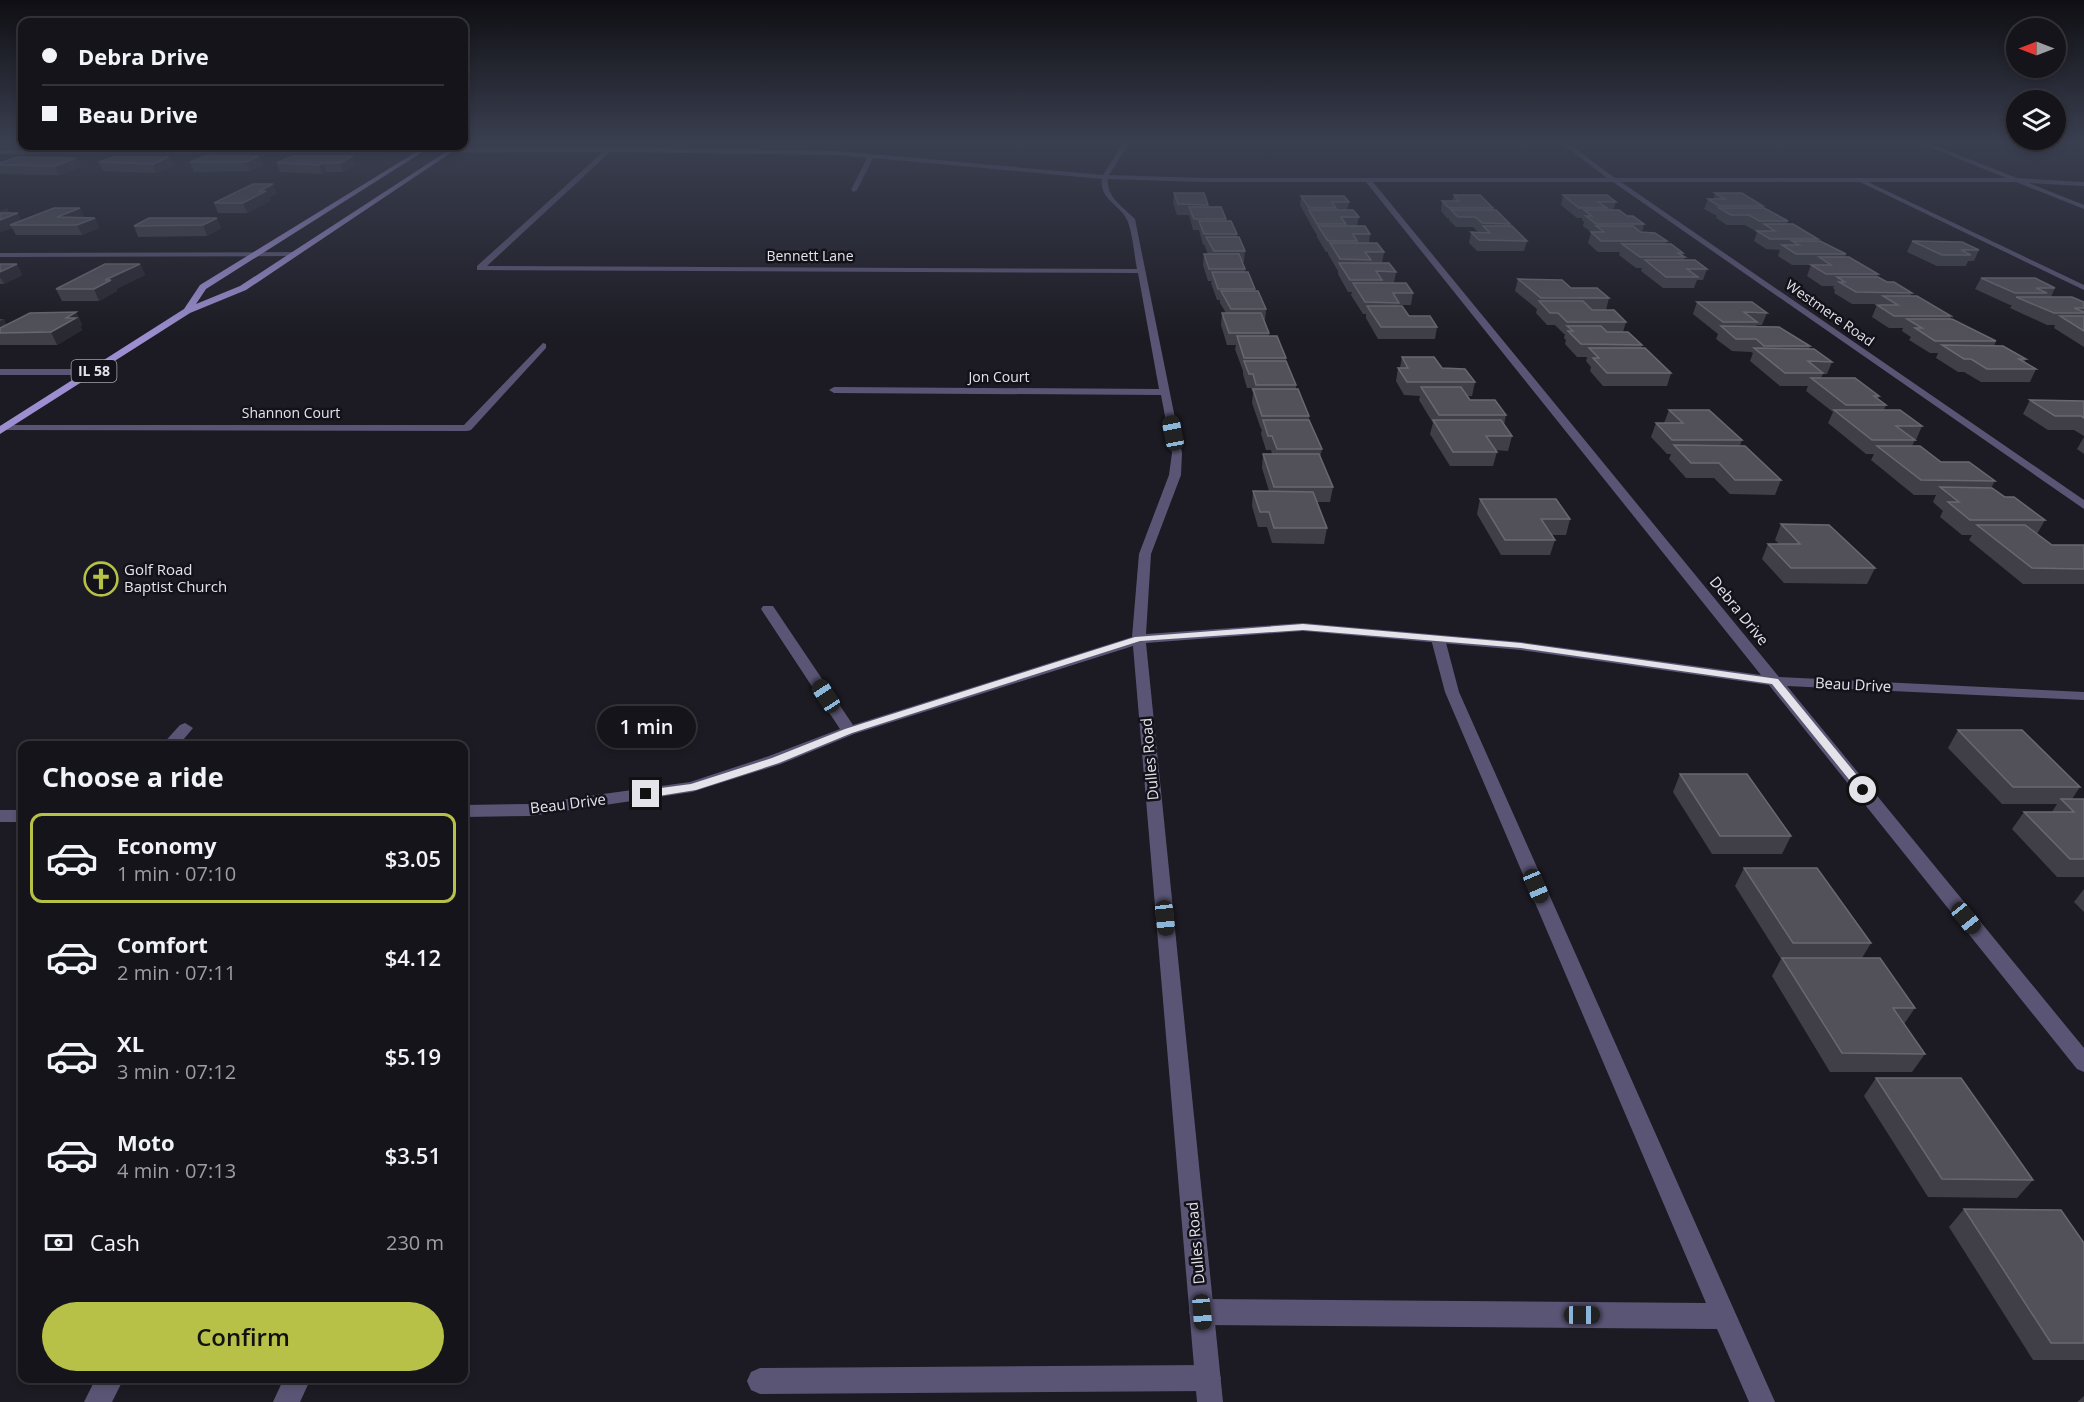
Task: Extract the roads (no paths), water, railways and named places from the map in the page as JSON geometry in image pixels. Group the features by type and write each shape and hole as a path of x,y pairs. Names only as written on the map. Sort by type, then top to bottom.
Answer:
{"main road":[{"name":"IL 58","path":"187,311 203,287 330,207"},
{"name":"IL 58","path":"2,430 187,311 243,288 364,207"}],"street":[{"name":"Bennett Lane","path":"546,207 480,268 1140,271"},
{"name":"Dulles Road","path":"1118,207 1131,219 1177,453 1175,475 1145,554 1139,639 1209,1390"},
{"name":"Debra Drive","path":"1390,207 2084,1063"},
{"name":"Westmere Road","path":"1654,207 2084,506"},
{"path":"1916,207 2084,288"},
{"path":"0,255 293,254"},
{"name":"Shannon Court","path":"2,430 467,428 543,346"},
{"path":"0,372 92,372"},
{"name":"Jon Court","path":"834,390 1165,392"},
{"path":"768,609 849,731"},
{"name":"Beau Drive","path":"468,811 531,810 692,787 775,760 849,731 1139,639 1303,627 1521,646 1775,681 2084,696"},
{"path":"1438,639 1452,692 1762,1402"},
{"path":"173,741 185,728"},
{"path":"0,816 18,816"},
{"path":"1202,1312 1724,1316"},
{"path":"760,1381 1209,1390"},
{"path":"97,1402 108,1383"},
{"path":"286,1402 296,1383"}],"place":[{"name":"Golf Road Baptist Church","path":"101,579"}]}
